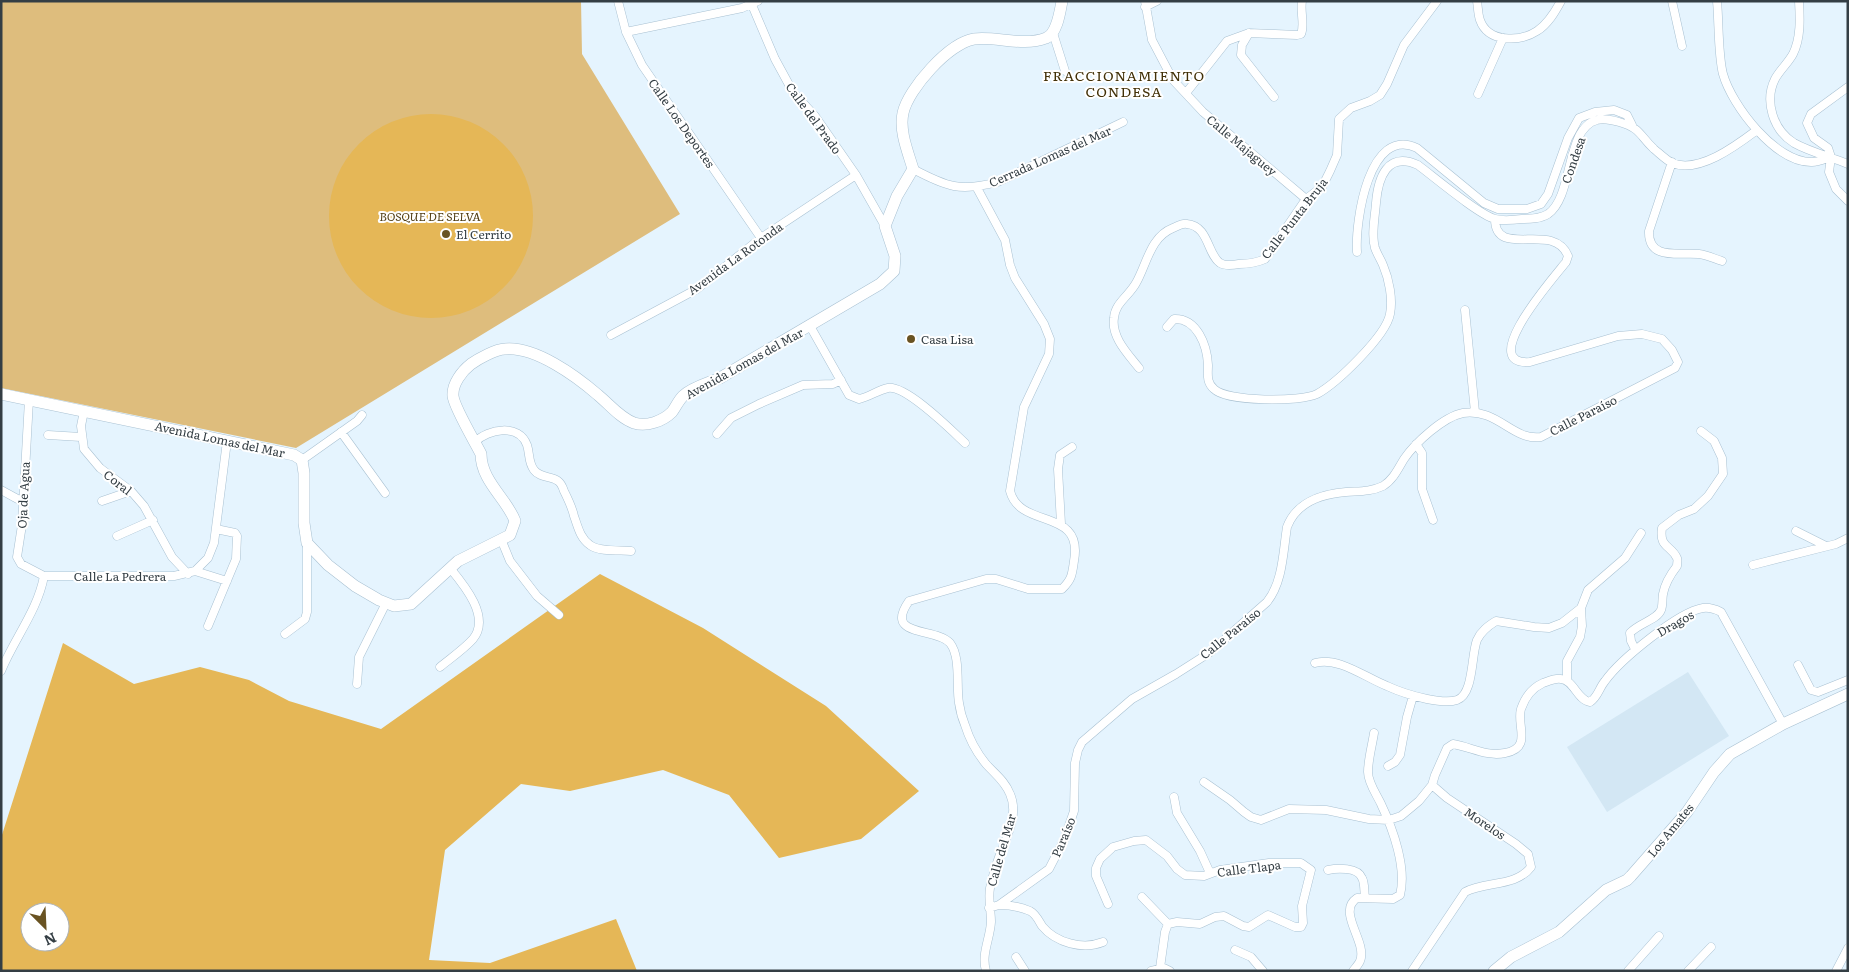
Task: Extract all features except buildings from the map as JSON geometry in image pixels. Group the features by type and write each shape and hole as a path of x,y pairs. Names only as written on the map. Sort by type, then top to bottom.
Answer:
{"main road":[{"path":"885,226 897,196 913,169 904,140 902,114 911,93 933,66 950,50 973,39 1031,42 1046,38 1053,33 1062,1"},
{"name":"Avenida Lomas del Mar","path":"1,394 287,452 302,460 304,473 304,524 307,543 328,565 355,586 394,606 411,604 458,561 510,535 515,521 513,515 490,482 481,461 481,454 455,405 453,395 462,371 476,360 504,348 528,351 556,365 584,384 614,410 634,422 648,424 660,421 672,412 683,396 701,385 720,378 880,284 894,271 895,256 885,226"},
{"name":"Los Amates","path":"1494,971 1511,957 1559,932 1606,890 1627,880 1687,812 1714,772 1730,754 1783,724 1848,694"}],"street":[{"name":"Calle Los Deportes","path":"618,1 630,44 654,84 761,238"},
{"name":"Calle Majaguey","path":"1157,1 1145,4 1152,40 1173,80 1203,112 1306,198"},
{"path":"1186,94 1227,40 1245,34 1301,34 1303,29 1300,10 1302,1"},
{"name":"Calle Punta Bruja","path":"1139,368 1117,336 1113,319 1117,306 1136,283 1153,245 1161,235 1182,224 1196,226 1208,241 1219,262 1237,265 1256,263 1265,258 1306,198 1322,187 1337,155 1338,118 1351,108 1380,95 1387,84 1404,45 1437,1"},
{"path":"1477,1 1480,20 1484,28 1492,34 1514,39 1537,31 1549,20 1561,1"},
{"path":"1672,1 1682,46"},
{"path":"1717,1 1723,72 1728,88 1744,115 1758,130 1784,152 1797,159 1812,162 1831,157"},
{"path":"1799,1 1798,36 1793,54 1776,79 1771,93 1771,110 1783,133 1794,142 1848,164"},
{"name":"Calle del Prado","path":"626,32 755,3 775,59 793,92 815,116 856,175 885,226"},
{"path":"1053,33 1065,71"},
{"path":"1245,34 1241,56 1274,97"},
{"path":"1478,94 1503,38"},
{"path":"1848,87 1811,114 1807,122 1814,138 1828,148 1831,157 1829,172 1836,189 1848,201"},
{"path":"1357,252 1356,234 1362,202 1371,174 1382,154 1390,146 1409,144 1417,148 1484,203 1498,209 1527,208 1541,204 1548,194 1568,138 1579,118 1594,112 1614,110 1627,115 1632,125 1651,146 1672,162 1685,165 1700,163 1731,150 1758,130"},
{"name":"Condesa","path":"1495,219 1535,219 1548,214 1560,199 1577,142 1586,127 1596,120 1610,120 1632,125"},
{"name":"Cerrada Lomas del Mar","path":"977,188 998,182 1123,122"},
{"path":"1167,327 1174,319 1182,318 1196,328 1207,358 1209,383 1214,390 1220,393 1249,400 1291,398 1316,394 1334,381 1378,338 1390,315 1390,295 1384,266 1375,248 1373,235 1377,192 1385,169 1401,160 1410,161 1480,211 1495,219"},
{"path":"1672,162 1649,231 1649,239 1653,247 1661,252 1701,254 1722,261"},
{"path":"913,169 934,180 959,188 977,188 1005,240 1010,265 1015,278 1044,324 1050,339 1049,354 1024,407 1010,491 1012,498 1029,513 1061,524 1058,469 1060,455 1072,447"},
{"name":"Avenida La Rotonda","path":"611,335 697,289 761,238 856,175"},
{"name":"Calle Paraíso","path":"1075,763 1082,742 1132,699 1176,674 1209,652 1267,602 1274,594 1277,584 1287,527 1290,519 1301,507 1318,498 1344,492 1368,492 1384,485 1394,476 1416,444 1449,418 1475,412 1494,418 1521,435 1532,438 1541,437 1675,368 1678,362 1672,350 1662,339 1642,334 1618,336 1530,362 1521,363 1514,358 1511,346 1518,325 1566,262 1568,256 1566,250 1561,245 1542,238 1508,239 1500,236 1495,228 1495,219"},
{"path":"1465,310 1475,412"},
{"path":"810,326 849,395 859,399 889,388 898,389 921,402 965,443"},
{"path":"717,434 731,418 759,404 803,385 833,384 841,380"},
{"name":"Oja de Agua","path":"29,400 22,525 18,557 20,564 44,576"},
{"path":"48,435 81,437 84,411"},
{"path":"302,460 357,421 362,415"},
{"path":"475,442 482,436 497,431 508,431 517,434 527,444 528,460 535,472 558,481 562,486 574,515 577,528 584,539 592,547 631,551"},
{"path":"1636,649 1631,641 1630,633 1636,626 1655,618 1662,610 1663,593 1668,578 1677,566 1677,558 1660,536 1662,528 1679,515 1694,509 1708,496 1723,474 1722,458 1714,441 1701,431"},
{"path":"341,432 385,493"},
{"name":"Coral","path":"81,437 84,449 90,458 100,468 131,490 153,520 172,557 191,572"},
{"path":"191,572 208,558 214,543 227,441"},
{"path":"1416,444 1422,453 1422,489 1433,520"},
{"path":"1,490 23,502"},
{"path":"102,501 131,490"},
{"path":"117,536 153,520"},
{"name":"Calle del Mar","path":"986,971 984,954 991,923 989,908 990,892 997,862 1012,824 1013,808 1011,795 1003,781 980,756 965,726 959,703 955,654 950,644 944,638 905,626 902,618 903,610 909,601 977,581 996,579 1028,589 1062,589 1071,580 1076,555 1073,538 1061,524"},
{"path":"208,626 236,560 237,536 232,531 216,529"},
{"path":"1796,531 1826,546"},
{"path":"1204,782 1251,817 1261,820 1289,809 1326,810 1369,819 1389,820 1401,816 1419,801 1432,785 1447,748 1454,744 1466,746 1489,755 1507,753 1520,745 1522,736 1521,710 1531,691 1553,679 1567,680 1567,662 1580,637 1582,626 1581,608 1588,590 1625,558 1641,533"},
{"path":"1753,565 1836,544 1848,538"},
{"path":"501,540 510,561 537,596 559,616"},
{"path":"284,634 305,619 307,612 307,543"},
{"path":"440,667 472,640 478,630 479,623 476,608 468,589 450,568"},
{"path":"191,572 227,580"},
{"name":"Calle La Pedrera","path":"44,576 174,576 191,572"},
{"path":"1,671 42,590 44,576"},
{"path":"357,684 359,656 386,603"},
{"path":"1315,663 1321,662 1343,666 1385,686 1413,696 1450,702 1460,699 1468,690 1477,641 1485,628 1496,622 1534,628 1549,628 1562,623 1581,608"},
{"name":"Dragos","path":"1567,680 1583,701 1590,702 1595,699 1604,681 1636,649 1656,633 1702,608 1712,608 1721,612 1783,724"},
{"path":"1798,665 1811,690 1818,692 1848,680"},
{"path":"1388,766 1400,756 1406,717 1413,696"},
{"path":"1353,971 1360,961 1361,948 1349,911 1350,905 1356,898 1393,899 1400,895 1402,888 1399,853 1389,820 1370,781 1368,772 1374,733"},
{"name":"Paraíso","path":"989,908 999,905 1049,869 1064,840 1074,811 1075,763"},
{"name":"Morelos","path":"1412,971 1465,892 1473,888 1518,878 1525,875 1531,867 1528,854 1516,844 1432,785"},
{"name":"Calle Tlapa","path":"1168,924 1177,922 1200,924 1215,917 1224,916 1243,926 1249,927 1268,915 1296,927 1301,927 1303,923 1302,906 1311,870 1301,863 1269,864 1210,873 1200,850 1177,813 1174,797"},
{"path":"1108,904 1096,876 1096,868 1100,858 1113,847 1134,841 1146,840 1167,856 1177,869 1185,875 1204,876 1210,873"},
{"path":"1328,870 1341,867 1360,873 1365,898"},
{"path":"1142,897 1168,924 1165,969 1151,971"},
{"path":"999,905 1009,905 1030,911 1048,932 1074,945 1096,945 1103,942"},
{"path":"1628,971 1659,936"},
{"path":"1688,971 1712,947"},
{"path":"1836,971 1848,948"},
{"path":"1235,950 1251,957 1263,971"},
{"path":"1016,957 1025,971"}],"shaded area":[{"path":"1688,672 1729,736 1607,812 1567,747"}],"green space":[{"path":"1,1 581,1 582,54 680,214 296,448 1,388"},
{"name":"BOSQUE DE SELVA","path":"421,114 441,114 470,121 496,137 510,151 526,177 533,206 533,226 526,255 510,281 496,295 470,311 461,314 441,318 421,318 392,311 366,295 352,281 336,255 333,246 329,226 329,206 336,177 352,151 366,137 392,121 401,118"},
{"path":"600,574 703,628 826,706 919,791 861,839 779,858 729,795 663,770 570,791 521,784 445,850 429,960 490,963 616,919 637,971 1,971 1,838 63,643 134,684 200,667 249,680 289,701 381,729"}],"place":[{"name":"El Cerrito","path":"446,234"},
{"name":"Casa Lisa","path":"911,339"}],"district":[{"name":"FRACCIONAMIENTO CONDESA","path":"1124,84"}]}
